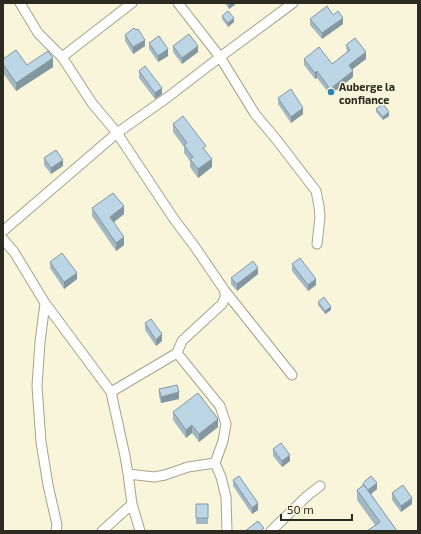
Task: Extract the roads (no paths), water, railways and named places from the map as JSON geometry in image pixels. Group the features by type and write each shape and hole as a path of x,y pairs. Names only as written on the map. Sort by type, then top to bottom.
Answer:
{"street":[{"path":"20,3 38,33 62,57 92,103 117,134 174,219 225,290 292,375"},
{"path":"62,57 132,3"},
{"path":"178,3 220,57 255,114 316,191 320,217 317,244"},
{"path":"3,231 117,134 293,3"},
{"path":"3,239 14,252 45,303 111,392 125,456 132,504 140,531"},
{"path":"111,392 177,353 182,341 222,304 225,298 225,290"},
{"path":"45,303 40,342 37,386 41,442 48,485 57,525 56,531"},
{"path":"177,353 220,406 226,424 223,441 216,463 226,497 227,531"},
{"path":"128,474 154,477 188,467 216,463"},
{"path":"271,531 307,496 320,486"},
{"path":"102,531 132,504"}],"place":[{"name":"Auberge la confiance","path":"331,92"}]}
